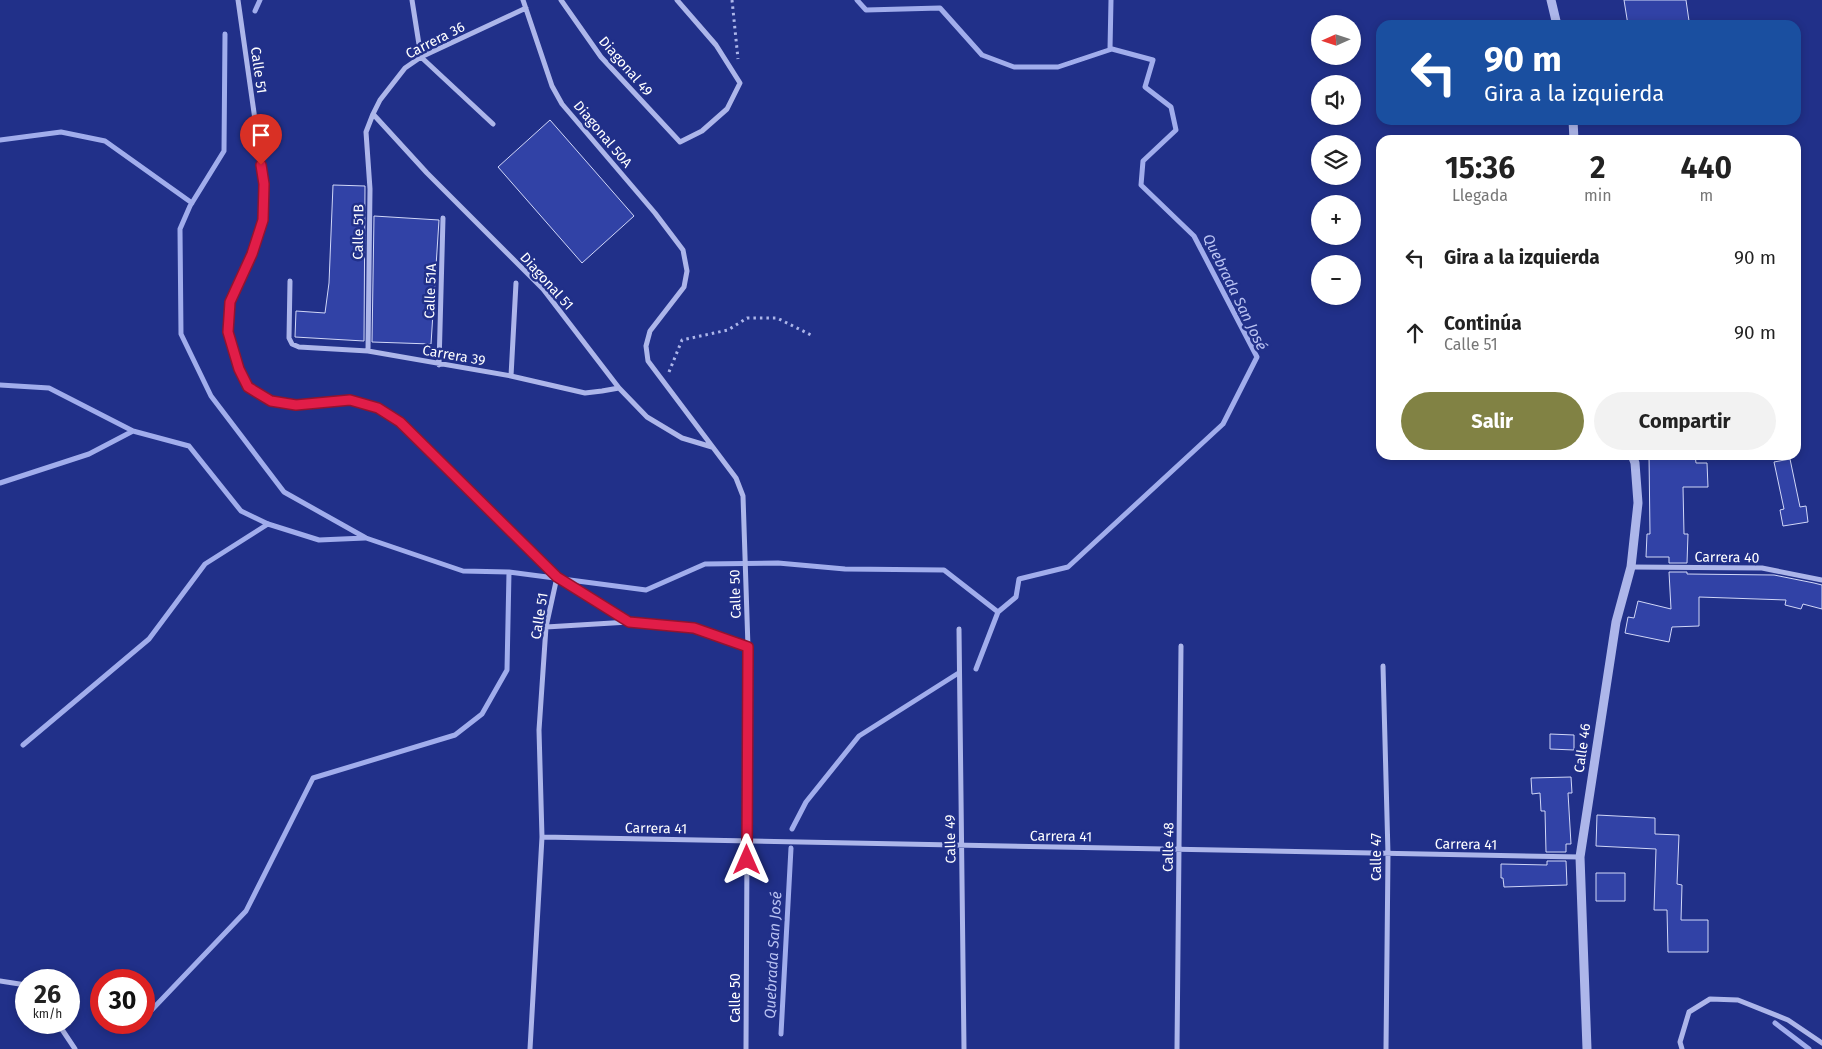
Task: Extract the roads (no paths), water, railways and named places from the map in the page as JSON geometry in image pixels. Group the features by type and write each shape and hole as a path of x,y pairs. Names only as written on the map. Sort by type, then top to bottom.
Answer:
{"street":[{"name":"Calle 51","path":"238,0 264,184 263,220 252,254 230,302 228,332 239,369 248,387 271,401 296,405 350,400 378,408 400,422 557,577 546,627 539,730 542,837 530,1049"},
{"path":"412,0 421,57 492,124"},
{"name":"Diagonal 50A","path":"523,0 552,86 562,104 661,221 683,250 687,271"},
{"name":"Diagonal 49","path":"561,0 601,57 680,142 702,131 727,109 740,83 716,45 677,0"},
{"path":"1551,0 1556,20"},
{"name":"Carrera 36","path":"373,114 380,100 404,68 421,57 526,8"},
{"name":"Calle 51B","path":"368,351 370,189 366,132 373,114"},
{"name":"Diagonal 51","path":"373,114 427,173 543,289 619,388 647,418 682,438 712,447"},
{"name":"Calle 51A","path":"439,365 443,218"},
{"name":"Calle 50","path":"687,271 684,287 650,331 646,346 648,361 736,478 743,496 748,647 746,1049"},
{"name":"Carrera 39","path":"290,281 289,338 292,344 299,347 368,351 439,365 511,376 585,392 619,388"},
{"path":"511,376 516,283"},
{"name":"Calle 46","path":"1587,1049 1580,857 1616,622 1631,567 1638,503 1634,460"},
{"name":"Carrera 40","path":"1631,567 1762,568 1822,580"},
{"path":"557,577 629,622"},
{"path":"546,627 629,622 694,628 748,647"},
{"name":"Calle 49","path":"959,629 964,1049"},
{"name":"Calle 48","path":"1177,1049 1181,646"},
{"name":"Calle 47","path":"1384,666 1388,854 1386,1049"},
{"name":"Carrera 41","path":"542,837 1580,857"},
{"path":"0,981 15,983"},
{"path":"1682,1049 1680,1042 1690,1012 1710,999 1738,1000 1788,1020 1822,1043"},
{"path":"65,1034 75,1049"}],"waterway":[{"path":"255,11 260,0"},
{"name":"Quebrada San José","path":"857,0 866,10 940,8 982,55 1014,67 1058,67 1112,49 1153,60 1145,87 1171,107 1176,130 1143,161 1141,185 1194,236 1257,357 1223,424 1068,567 1019,579 1016,597 998,612 976,669"},
{"path":"1110,49 1111,0"},
{"path":"225,34 224,151 190,206 180,229 181,334 211,396 284,492 366,538 463,571 509,572 646,590 705,564 778,563 845,569 944,570 998,612"},
{"path":"0,140 61,132 105,141 192,203"},
{"path":"0,385 49,388 133,431 189,446 241,511 268,524 319,540 365,538"},
{"path":"0,483 89,454 133,431"},
{"path":"23,745 149,639 205,564 268,524"},
{"path":"155,1006 246,911 313,778 455,735 482,714 507,670 509,572"},
{"name":"Quebrada San José","path":"792,829 806,802 859,736 957,674"},
{"name":"Quebrada San José","path":"781,1034 791,848"},
{"path":"1775,1023 1809,1049"}]}
